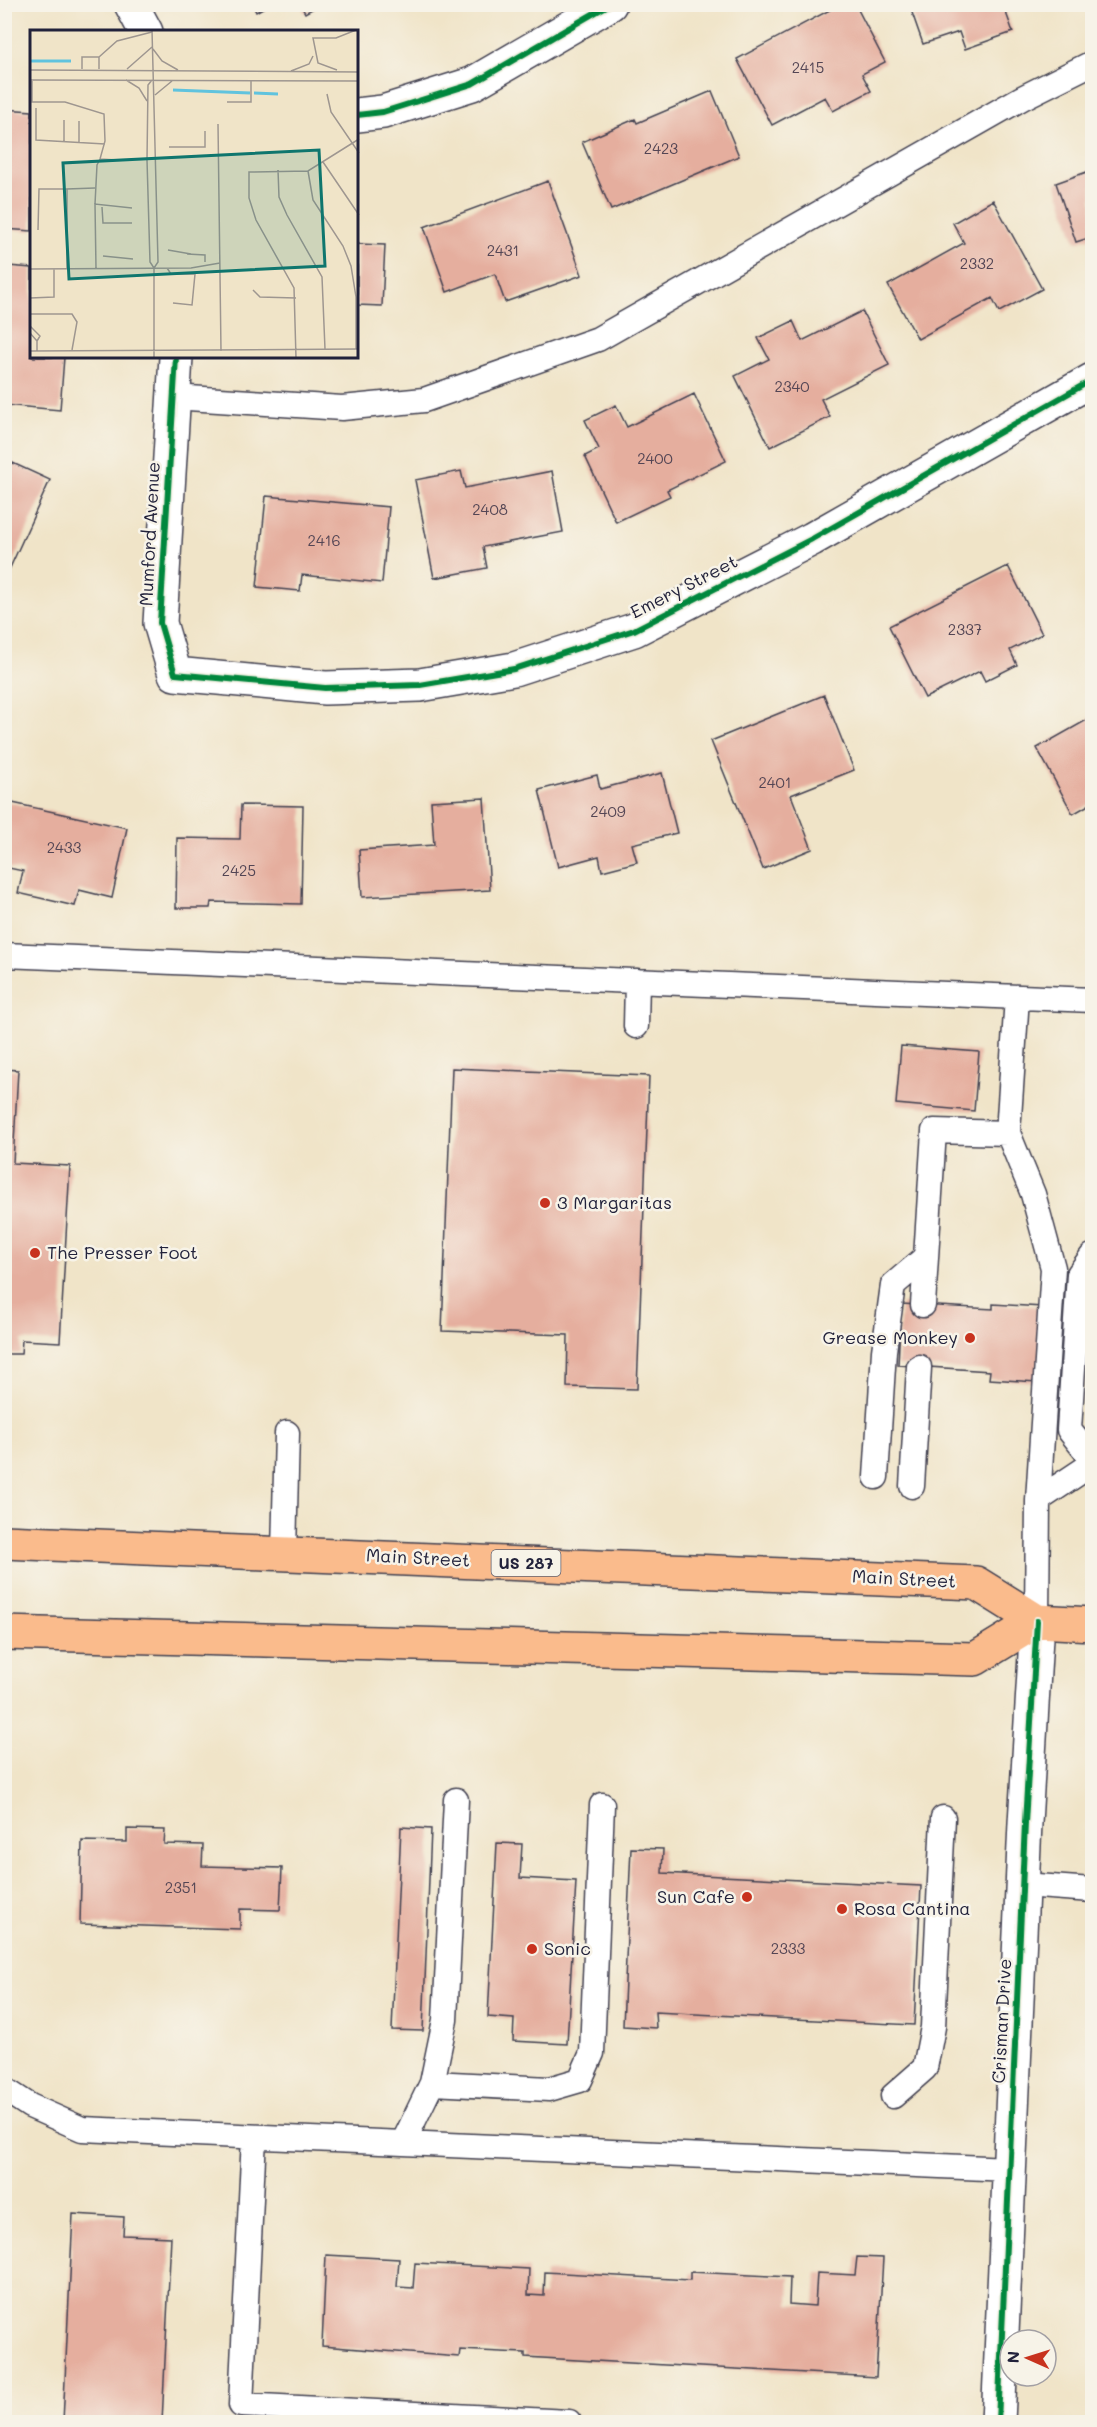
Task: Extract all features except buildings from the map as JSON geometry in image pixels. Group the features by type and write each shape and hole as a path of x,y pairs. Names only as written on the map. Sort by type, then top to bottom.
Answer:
{"highway":[{"name":"Main Street","path":"4,1542 284,1552 976,1583 1037,1621 1092,1624"},
{"path":"4,1633 975,1659 1037,1621"}],"street":[{"path":"131,4 145,30"},
{"path":"358,115 383,112 472,84 610,4"},
{"name":"Mumford Avenue","path":"176,358 160,623 175,674 246,681"},
{"name":"Emery Street","path":"246,681 325,688 420,685 514,669 634,630 812,539 1092,380"},
{"name":"Crisman Drive","path":"998,2422 1037,1621"}],"lane":[{"path":"173,397 342,408 424,400 598,339 1022,98 1092,63"},
{"path":"4,955 1092,1000"},
{"path":"636,1026 637,981"},
{"path":"1017,997 1008,1133 1033,1194 1053,1268 1038,1500 1037,1621"},
{"path":"923,1305 934,1131 1008,1133"},
{"path":"1092,1256 1079,1274 1069,1430 1092,1459"},
{"path":"876,1477 884,1352 893,1285 926,1257"},
{"path":"912,1486 919,1366"},
{"path":"284,1552 286,1433"},
{"path":"1038,1500 1092,1464"},
{"path":"403,2143 432,2083 445,2020 456,1800"},
{"path":"432,2083 549,2089 580,2080 592,2053 602,1805"},
{"path":"893,2096 925,2068 933,2027 943,1818"},
{"path":"1023,1885 1092,1890"},
{"path":"4,2089 30,2106 82,2129 1009,2169"},
{"path":"254,2137 241,2414 569,2422"}],"cycle path":[{"path":"358,115 383,112 472,84 610,4"},
{"path":"176,358 160,623 175,674 325,688 420,685 514,669 634,630 812,539 1092,380"},
{"path":"998,2422 1025,1823 1037,1621"}],"place":[{"name":"3 Margaritas","path":"545,1203"},
{"name":"The Presser Foot","path":"35,1253"},
{"name":"Grease Monkey","path":"970,1338"},
{"name":"Sun Cafe","path":"747,1897"},
{"name":"Rosa Cantina","path":"842,1909"},
{"name":"Sonic","path":"532,1949"}]}
